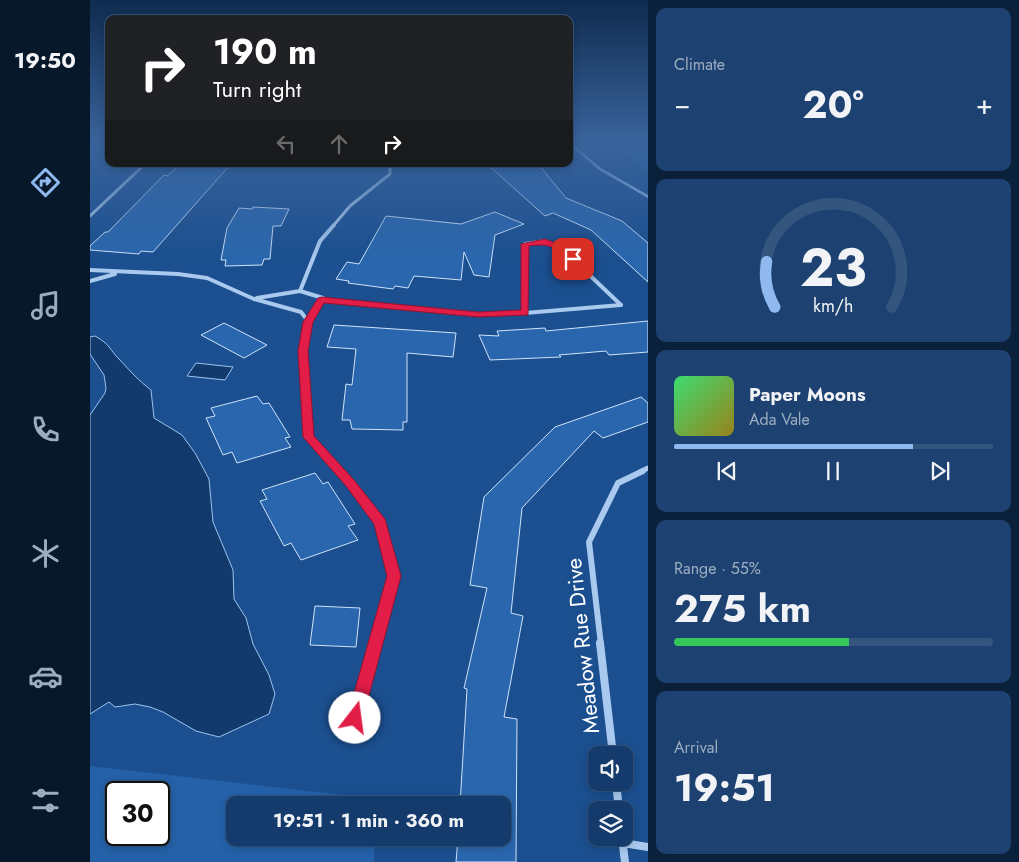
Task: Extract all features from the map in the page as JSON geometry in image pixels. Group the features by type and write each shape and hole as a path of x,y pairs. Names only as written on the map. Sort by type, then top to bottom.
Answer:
{"street":[{"path":"90,216 129,179"},
{"path":"300,291 320,241 350,206 383,179"},
{"path":"254,299 300,291 323,298 322,300 478,314 525,313 620,305 561,248 545,241 525,244 525,313"},
{"path":"90,270 120,273 178,274 207,278 254,299 301,312 308,322"},
{"path":"90,281 120,273"},
{"path":"322,300 308,322 303,351 309,437 350,483 380,523 394,576 355,718"},
{"name":"Meadow Rue Drive","path":"612,746 589,542 618,483 648,468"},
{"path":"633,842 648,846"},
{"path":"624,846 625,862"}],"shaded area":[{"path":"95,336 107,344 131,372 151,390 154,418 182,435 195,453 209,479 213,522 233,570 234,599 246,618 253,644 269,675 275,694 269,714 219,737 196,731 163,712 135,704 115,707 109,702 90,714 90,415 105,393 106,388 104,375 90,354 90,337"},
{"path":"196,363 233,367 225,380 187,376"},
{"path":"90,766 351,796 226,796 226,846 375,846 374,862 90,862"}],"building":[{"path":"160,179 218,179 153,252 141,251 139,254 90,250 90,246 105,232 108,232"},
{"path":"504,179 551,179 566,198 622,221 648,243 648,282 591,230 553,213 545,216"},
{"path":"253,207 289,209 281,226 273,226 270,259 264,259 262,265 225,266 226,260 221,260 227,228 239,208 252,209"},
{"path":"495,212 524,224 495,235 489,277 474,275 464,252 461,280 414,276 408,288 395,286 393,289 348,283 349,281 336,279 347,262 359,264 386,216 461,224"},
{"path":"648,321 648,352 609,355 606,351 559,355 561,357 490,360 479,335 499,336 497,331 545,328 546,331"},
{"path":"224,323 267,345 244,358 201,335"},
{"path":"334,325 456,333 453,357 407,353 407,422 403,422 403,430 352,429 350,420 342,420 346,384 352,385 356,349 327,347"},
{"path":"257,396 263,404 269,403 290,437 285,438 291,447 237,463 232,452 223,455 206,418 215,416 211,408"},
{"path":"641,397 648,403 648,422 603,438 594,431 522,508 511,613 523,616 504,717 517,719 516,862 456,862 457,846 511,846 511,796 461,796 467,689 464,688 487,588 470,585 484,497 555,427"},
{"path":"315,473 323,484 328,482 355,524 348,526 358,540 301,560 291,543 284,546 260,501 267,499 262,490"},
{"path":"315,606 360,608 356,647 310,645"}],"waterway":[{"path":"618,179 648,197"}],"route":[{"path":"355,718 394,576 380,523 350,483 309,437 303,351 308,322 322,300 478,314 525,313 525,244 545,241 561,248 573,259"}]}
